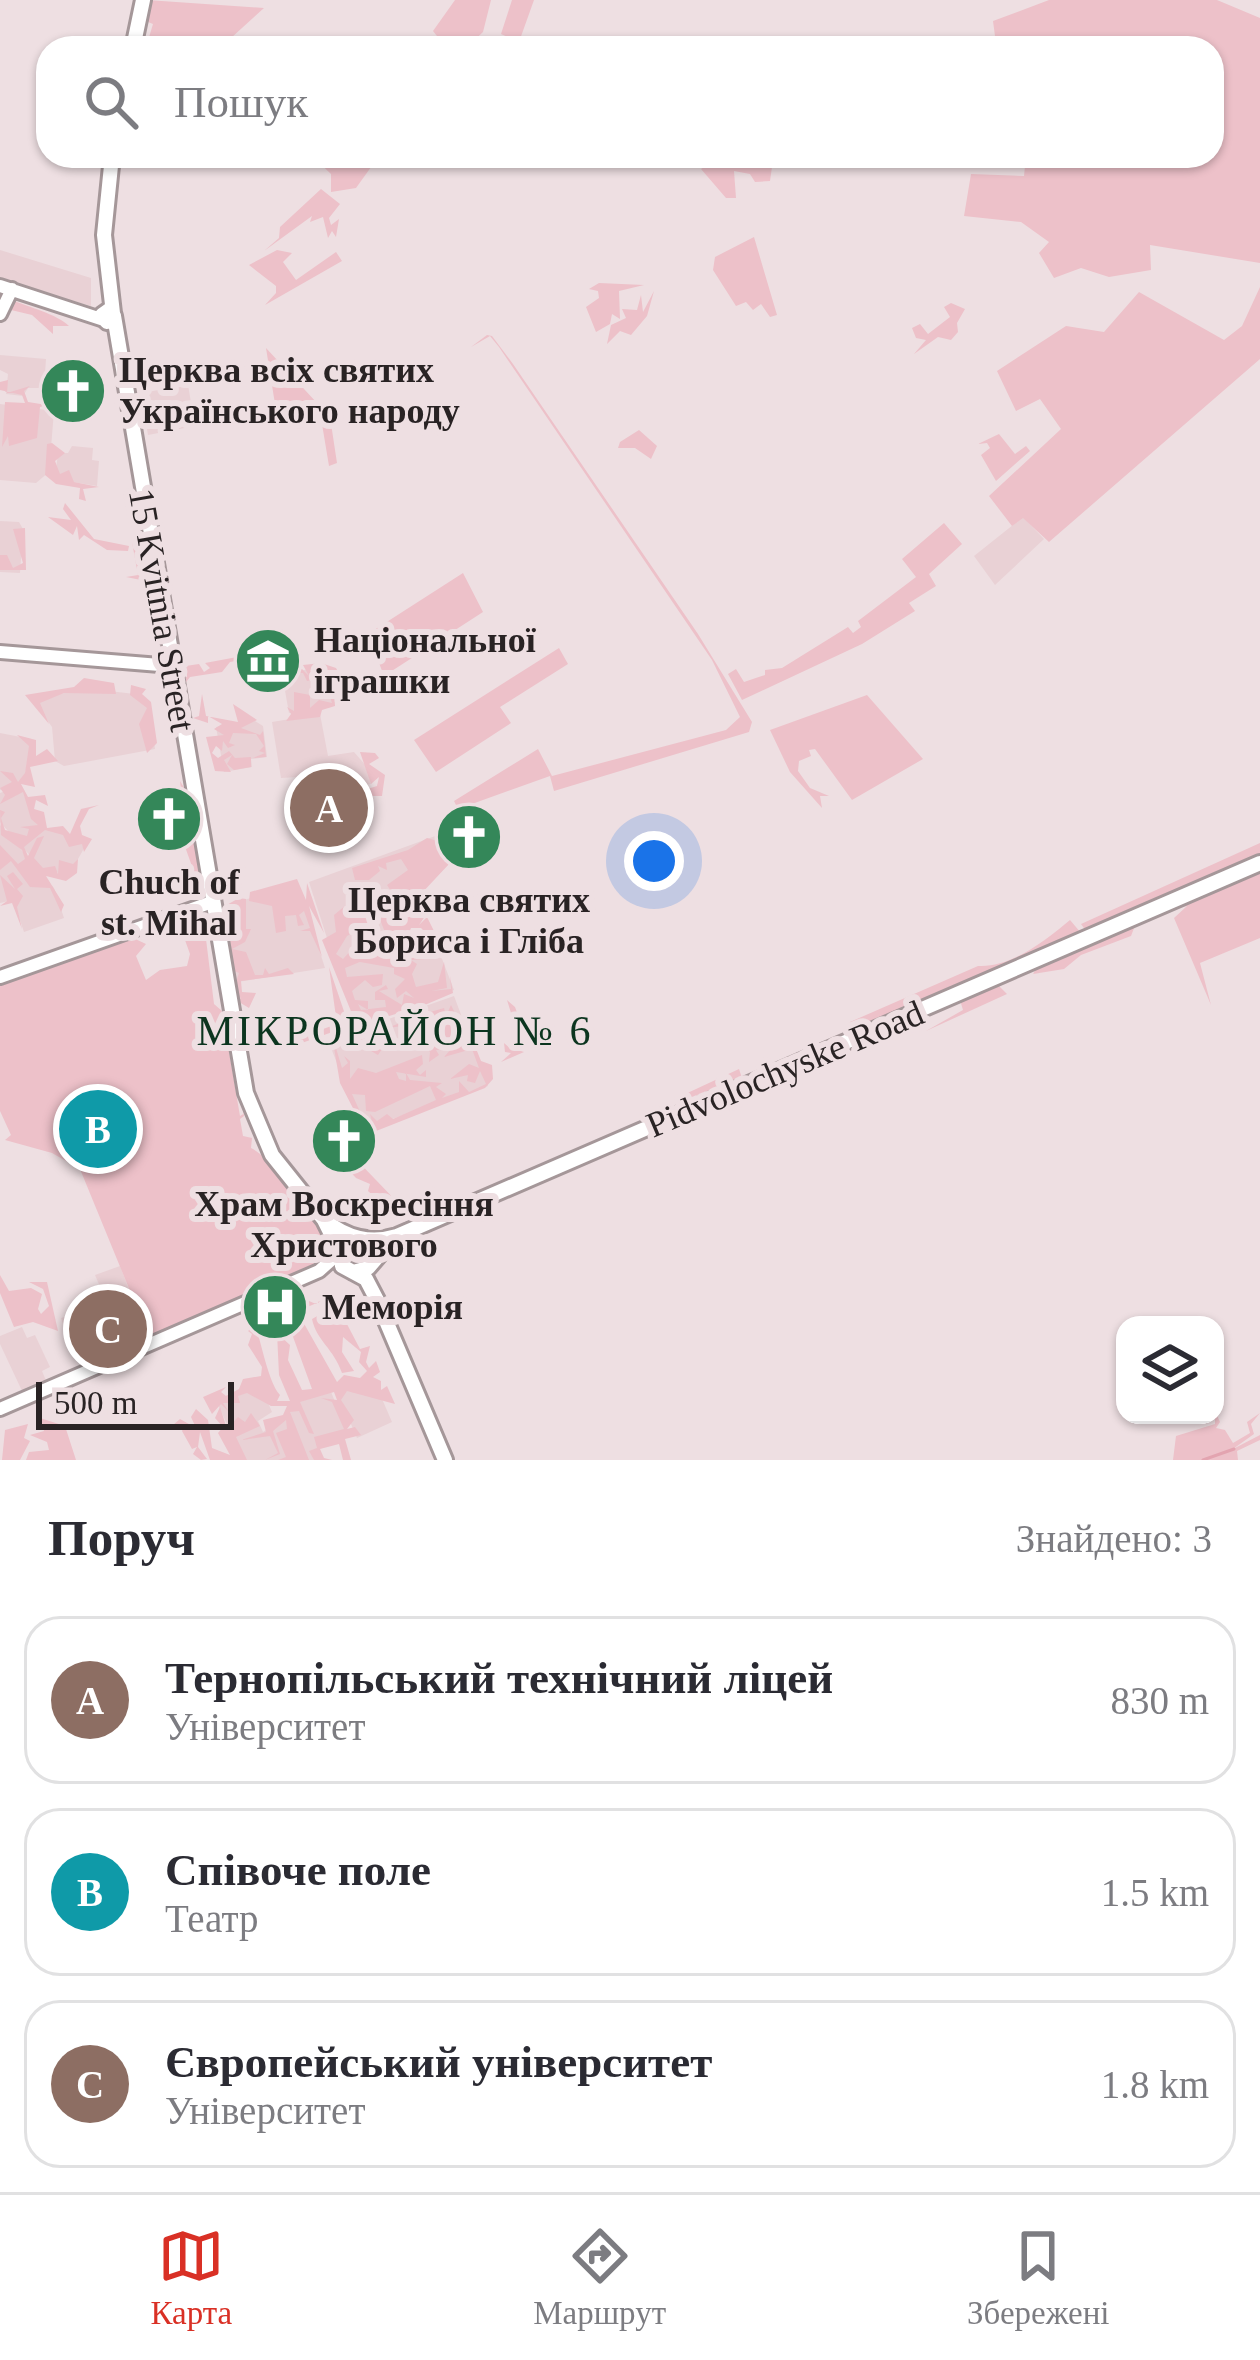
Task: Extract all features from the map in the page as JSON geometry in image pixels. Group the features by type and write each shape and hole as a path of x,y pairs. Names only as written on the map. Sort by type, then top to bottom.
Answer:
{"highway":[{"path":"136,36 143,0"},
{"name":"15 Kvitnia Street","path":"110,168 104,217 107,316 255,1121 277,1165 324,1220 350,1271 366,1280 378,1302"},
{"name":"Pidvolochyske Road","path":"360,1238 398,1236 1260,863"},
{"name":"15 Kvitnia Street","path":"324,1220 360,1238"},
{"name":"Pidvolochyske Road","path":"350,1271 372,1262 398,1236"},
{"path":"338,1252 360,1238 372,1262 378,1302 446,1460"}],"main road":[{"path":"0,314 6,288 107,316"},
{"path":"0,652 172,666"},
{"path":"0,977 212,902"},
{"path":"0,1409 319,1271 338,1252"},
{"path":"319,1271 350,1271"}],"shaded area":[{"path":"147,0 264,8 233,36 149,36 153,24 143,20"},
{"path":"455,0 491,0 479,36 437,36 433,31"},
{"path":"512,0 534,0 521,36 501,34"},
{"path":"1049,0 1217,0 1260,18 1260,263 1150,245 1151,270 1109,277 1081,268 1054,278 1039,253 1049,242 1021,222 964,216 971,174 1024,176 1025,168 1224,168 1224,36 995,36 993,21"},
{"path":"325,168 370,168 356,188 331,192 331,174"},
{"path":"772,168 770,181 755,182 750,174 734,171 736,198 726,198 701,169"},
{"path":"321,189 340,204 329,218 331,225 339,219 336,237 332,231 328,238 323,217 310,222 312,216 264,251 279,238 280,227"},
{"path":"754,237 777,315 770,317 761,304 753,310 746,302 736,306 713,270 715,257"},
{"path":"0,250 91,278 91,306 0,281"},
{"path":"277,250 292,253 283,262 296,280 336,252 342,261 265,305 276,286 249,265"},
{"path":"599,283 644,285 619,291 620,319 612,314 610,324 596,332 586,307 599,298 598,291 589,289"},
{"path":"1260,287 1260,359 1049,542 1023,518 1012,526 989,496 1061,429 1040,399 1016,411 997,371 1066,326 1104,332 1139,292 1224,340 1242,326"},
{"path":"654,291 647,316 631,335 620,331 607,344 611,325 626,318 622,309 637,310 641,295 643,312"},
{"path":"15,301 69,326 53,326 53,334 32,315 11,310"},
{"path":"951,303 965,309 958,332 951,340 938,337 914,354 926,340 916,338 912,328 920,324 928,334 950,317 944,307"},
{"path":"487,335 492,336 513,364 698,634 752,722 749,732 554,791 550,776 458,809 454,801 538,749 552,776 726,730 740,717 712,660 499,347 490,336 471,347"},
{"path":"266,348 330,417 337,463 329,466 322,424 296,429 294,416 275,404"},
{"path":"0,355 46,359 44,388 28,388 23,396 6,394 8,374 0,370"},
{"path":"188,385 195,426 148,435 141,393"},
{"path":"30,386 24,391 28,402 47,405 40,407 37,438 9,446 8,436 2,447 5,402 25,403 22,395 10,392"},
{"path":"0,404 54,411 49,472 36,483 0,480"},
{"path":"639,430 657,446 651,459 635,448 618,448"},
{"path":"999,434 1015,454 1026,446 1030,451 996,481 981,455 990,448 987,443 978,444"},
{"path":"47,444 65,453 55,461 60,474 69,470 74,482 99,487 83,489 86,501 79,499 80,488 56,484 45,475"},
{"path":"72,446 93,448 92,460 99,461 97,486 55,479 58,453 68,453"},
{"path":"65,503 94,539 129,546 128,551 107,550 84,535 79,540 77,526 73,535 48,517 71,520 63,509"},
{"path":"1023,517 1044,539 995,585 974,556"},
{"path":"0,521 19,522 23,529 20,573 0,572"},
{"path":"944,523 962,544 929,574 936,586 909,603 915,611 862,644 742,700 728,674 736,669 744,682 765,675 765,670 782,668 848,627 853,633 861,627 858,621 916,577 902,559"},
{"path":"25,528 26,570 0,570 0,555 7,555 13,568 23,563 13,529"},
{"path":"137,540 144,564 150,564 151,582 126,577 138,575 132,542"},
{"path":"463,573 483,612 384,676 368,634"},
{"path":"559,648 568,664 500,707 511,723 436,772 414,740"},
{"path":"272,654 255,662 252,658 230,662 222,672 190,677 183,686 181,676 187,677 187,669 179,667 199,664 204,672 210,668 205,663"},
{"path":"321,663 336,668 341,677 334,691 335,706 322,710 320,717 286,721 291,714 287,707 294,711 294,692 310,695 310,708 319,700 332,703 324,678 307,681 303,673 294,673 293,684 290,674 286,691 281,688 284,671 302,669 309,676 303,665"},
{"path":"327,666 334,705 289,713 282,674"},
{"path":"84,678 114,683 116,694 64,693 40,703 49,724 25,695 74,687"},
{"path":"131,685 146,689 142,694 151,702 157,743 147,753 139,724 147,708 130,695"},
{"path":"91,689 135,694 149,705 155,749 64,766 55,761 52,727 35,703 44,696"},
{"path":"202,694 208,723 193,718 199,716"},
{"path":"867,695 923,759 852,800 815,749 809,750 811,756 799,761 798,771 810,788 829,796 820,796 822,808 790,772 770,730"},
{"path":"233,704 257,720 241,728 260,735 263,731 266,757 253,758 265,753 259,751 264,746 256,734 233,733 229,743 235,745 228,748 223,741 222,751 216,746 212,753 218,758 229,751 235,758 251,757 251,767 234,770 227,764 232,755 224,760 231,772 215,771 206,737 224,735 214,729 222,724 209,717 238,722"},
{"path":"320,714 328,756 354,752 368,768 371,784 301,797 298,777 281,778 272,722"},
{"path":"255,721 263,726 267,757 251,759 252,767 224,772 216,727"},
{"path":"0,733 31,739 24,780 0,790"},
{"path":"17,735 36,740 36,756 47,749 58,761 30,767 35,787 21,784 28,797 45,795 48,806 36,800 34,809 44,812 47,828 63,826 70,834 81,809 99,805 89,809 80,826 82,835 92,839 84,852 82,844 69,847 63,835 45,830 24,847 28,856 37,838 44,836 34,858 43,868 55,866 58,874 59,860 73,864 78,859 77,873 66,881 46,876 64,905 61,912 50,888 30,887 11,861 0,870 0,845 18,864 25,859 22,850 1,835 0,810 5,812 1,818 5,830 27,836 29,829 20,827 38,825 31,819 23,792 0,804 5,795 0,788 12,782 0,771 13,773 18,782 25,773 29,746"},
{"path":"360,752 375,753 379,758 369,764 385,775 382,796 370,796 367,803 364,790 377,786 379,777 371,784"},
{"path":"180,781 191,799 185,803 186,809 192,806 206,898 200,882 192,899 191,891 177,896 194,872 183,841 192,833 160,836 185,823"},
{"path":"21,785 44,827 87,843 69,875 42,869 0,822 0,793"},
{"path":"355,790 360,814 355,821 303,831 298,801"},
{"path":"0,825 54,888 64,918 24,932 13,900 0,903"},
{"path":"438,835 448,865 397,915 410,931 399,945 336,966 309,882"},
{"path":"427,838 441,842 449,864 421,894 428,912 419,925 427,917 436,935 432,939 421,928 411,928 404,945 430,942 417,952 425,959 411,960 417,964 412,974 416,987 438,982 444,962 447,988 431,991 451,989 450,976 453,993 394,1018 402,1012 357,1026 322,940 336,932 334,915 358,895 368,901 361,908 374,898 385,914 396,899 387,885 408,870 401,859 386,863 387,870 378,866 380,871 369,880 355,880 352,868 408,850","holes":["379,917 388,940 368,949 355,946 343,959 336,954 347,936","360,962 394,968 394,974 405,979 395,989 397,998 406,991 414,998 404,994 402,1005 379,991 388,989 386,985 375,992 375,1000 385,1000 386,1007 368,1009 368,1001 355,1000 352,991 365,980 373,987 382,985 383,974 347,977 345,968"]},
{"path":"1260,843 1260,857 1086,931 1081,924"},
{"path":"13,872 23,884 17,889 23,896 17,907 22,929 12,903 0,906 7,901 0,875 15,889 7,876"},
{"path":"1260,872 1260,938 1200,963 1211,1005 1174,918 1187,906 1163,912"},
{"path":"297,879 306,900 307,883 324,933 309,906 322,957 310,931 300,931 310,928 304,911 299,915 304,925 298,926 296,915 285,916 286,931 276,933 272,906 249,901 250,892"},
{"path":"298,884 325,968 231,983 220,907"},
{"path":"246,899 246,929 251,929 245,942 232,949 246,952 255,975 263,975 265,968 269,974 288,968 294,974 241,981 242,992 256,993 249,1008 239,1002 252,1042 241,1054 236,1001 241,998 234,996 232,971 236,982 239,973 230,969 219,906 230,943 225,906"},
{"path":"1070,920 1081,933 847,1034 850,1022 978,966 1015,958"},
{"path":"188,921 205,931 214,1004 222,1011 240,1116 244,1114 240,1119 243,1136 252,1138 251,1148 296,1194 330,1250 319,1265 133,1346 128,1341 119,1349 104,1342 132,1325 127,1322 137,1308 80,1169 52,1153 5,1140 11,1135 0,1111 0,980 131,937 146,944 136,956 146,980 160,970 187,966 190,954 181,929"},
{"path":"1136,923 1131,936 1081,955 1064,969 1033,974 1038,965"},
{"path":"434,938 454,990 358,1023 338,969"},
{"path":"329,967 349,1026 299,1044 276,1046 337,1024"},
{"path":"999,986 1007,994 926,1031 963,1010 960,1000"},
{"path":"454,996 488,1086 363,1129 331,1048 340,1036"},
{"path":"507,1000 515,1007 528,1043 515,1049 524,1052 501,1062 511,1053 505,1052 504,1043 512,1050 520,1042"},
{"path":"451,1005 465,1033 463,1020 469,1018 468,1027 478,1034 471,1036 481,1061 492,1065 493,1079 485,1088 366,1135 373,1129 364,1131 351,1116 357,1116 340,1083 333,1042 341,1036 344,1043 371,1035 366,1027 377,1025 388,1040 378,1055 364,1047 350,1051 340,1043 336,1048 342,1068 348,1063 344,1056 350,1061 350,1079 358,1068 376,1073 422,1055 423,1064 416,1070 420,1075 426,1070 426,1077 406,1074 410,1080 442,1083 436,1087 446,1094 442,1098 459,1092 459,1081 469,1092 486,1084 480,1071 475,1083 467,1081 468,1075 450,1079 469,1064 479,1068 472,1049 444,1057 452,1048 436,1050 439,1055 429,1062 430,1052 415,1033 419,1024 387,1028 421,1015 434,1017 427,1013 444,1008 446,1016","holes":["430,1086 436,1100 393,1119 387,1114 377,1121 370,1114 372,1122 366,1125 352,1094 365,1095 366,1111 375,1112"]},
{"path":"739,1069 742,1078 735,1078 735,1085 701,1098 681,1096"},
{"path":"350,1153 400,1205 380,1202 368,1191 370,1184 356,1178 340,1161"},
{"path":"120,1266 142,1323 72,1353 61,1318 107,1303 95,1275"},
{"path":"0,1275 9,1291 31,1288 42,1294 41,1314 49,1306 43,1289 29,1282 47,1282 58,1331 33,1322 14,1327 0,1293"},
{"path":"309,1301 315,1304 305,1308 302,1320 337,1382 344,1375 360,1378 367,1371 359,1362 361,1352 343,1337 342,1352 354,1371 342,1373 314,1326 312,1319 337,1305 360,1349 370,1346 366,1362 369,1368 376,1361 380,1372 373,1377 381,1381 381,1390 387,1386 395,1404 347,1391 341,1400 354,1420 347,1429 355,1427 361,1435 345,1439 351,1460 343,1460 339,1444 320,1449 324,1458 332,1460 314,1460 309,1451 317,1448 314,1437 344,1429 332,1402 321,1398 337,1400 334,1392 300,1402 314,1434 309,1433 299,1411 290,1412 309,1460 278,1460 286,1457 276,1433 287,1429 286,1420 273,1431 280,1454 265,1460 278,1453 270,1436 241,1440 266,1432 263,1420 283,1415 287,1406 271,1406 247,1393 238,1396 240,1403 223,1403 229,1412 221,1404 212,1414 203,1397 226,1387 221,1392 226,1396 239,1389 243,1379 261,1376 262,1367 248,1345 252,1334 248,1331 255,1325 280,1395 277,1401 290,1401 279,1375 277,1333 290,1345 288,1360 302,1390 312,1389 288,1323 275,1325 279,1328 272,1340 259,1325"},
{"path":"22,1327 27,1338 35,1335 50,1367 42,1371 47,1383 23,1393 0,1344 0,1336"},
{"path":"373,1378 392,1422 357,1438 338,1394"},
{"path":"259,1382 272,1412 258,1421 263,1432 288,1416 295,1402 329,1387 347,1431 317,1444 317,1460 243,1460 216,1400"},
{"path":"220,1407 227,1429 238,1417 245,1422 251,1413 260,1426 236,1437 247,1460 210,1460 200,1432 198,1447 207,1459 201,1460 193,1454 197,1447 192,1449 182,1431 185,1425 173,1425 180,1419 196,1428 191,1417 196,1409 208,1420 212,1448 230,1455 218,1433 223,1427 215,1418"},
{"path":"1260,1413 1251,1424 1254,1434 1233,1449 1260,1435 1260,1440 1237,1451 1238,1460 1173,1460 1176,1436 1219,1424 1216,1428 1225,1430 1233,1443 1250,1433 1247,1422"},
{"path":"40,1418 65,1426 76,1460 26,1460 29,1452 49,1450 47,1442 30,1435 44,1431"},
{"path":"28,1424 24,1438 30,1441 20,1460 2,1460 5,1430"}],"waterway":[{"path":"1203,1460 1234,1449"}],"place":[{"name":"Церква всіх святих Українського народу","path":"73,391"},
{"name":"Національної іграшки","path":"268,661"},
{"name":"Тернопільський технічний ліцей","path":"329,808"},
{"name":"Chuch of st. Mihal","path":"169,819"},
{"name":"Церква святих Бориса і Гліба","path":"469,837"},
{"name":"Співоче поле","path":"98,1129"},
{"name":"Храм Воскресіння Христового","path":"344,1141"},
{"name":"Меморія","path":"275,1307"},
{"name":"Європейський університет","path":"108,1329"}],"district":[{"name":"МІКРОРАЙОН № 6","path":"395,1031"}]}
